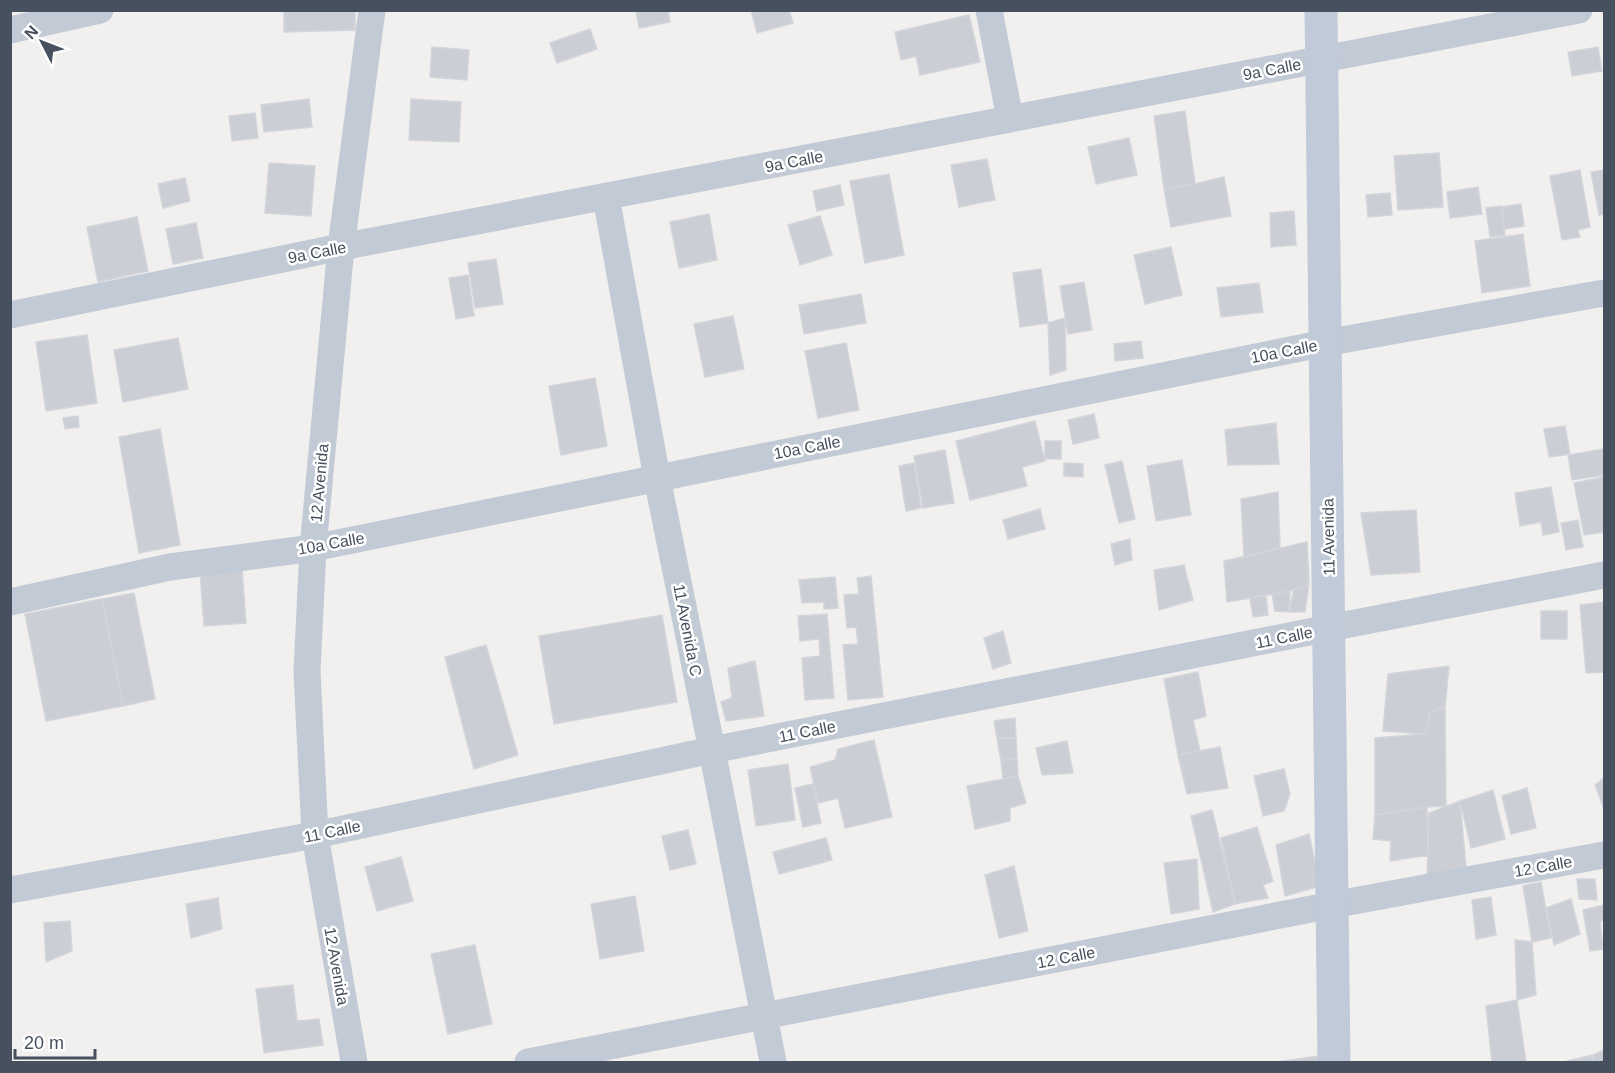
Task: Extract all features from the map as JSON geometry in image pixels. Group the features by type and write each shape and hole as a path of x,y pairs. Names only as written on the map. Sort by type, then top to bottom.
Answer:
{"street":[{"path":"10,30 100,10"},
{"name":"12 Avenida","path":"354,1062 315,836 307,671 312,548 341,248 372,10"},
{"path":"989,10 1010,119"},
{"name":"11 Avenida","path":"1321,10 1334,1062"},
{"name":"9a Calle","path":"10,315 341,248 1579,10"},
{"name":"11 Avenida C","path":"606,197 657,478 773,1062"},
{"name":"10a Calle","path":"10,602 170,567 312,548 1325,343 1605,293"},
{"name":"11 Calle","path":"10,890 315,836 712,750 1605,576"},
{"name":"12 Calle","path":"528,1062 1332,904 1605,855"}],"building":[{"path":"284,10 355,10 355,30 284,32"},
{"path":"636,10 668,10 670,22 639,28"},
{"path":"751,10 789,10 793,23 757,33"},
{"path":"969,15 980,62 920,75 916,56 901,60 895,32"},
{"path":"590,29 597,49 557,63 550,43"},
{"path":"432,47 469,50 467,80 430,77"},
{"path":"1598,47 1602,71 1572,76 1568,52"},
{"path":"309,99 312,127 264,132 261,105"},
{"path":"411,99 461,102 459,142 409,140"},
{"path":"1185,111 1195,184 1164,189 1154,116"},
{"path":"255,113 258,138 232,141 229,116"},
{"path":"1129,138 1137,175 1096,184 1088,147"},
{"path":"1439,153 1443,207 1398,210 1394,156"},
{"path":"987,159 995,200 959,207 951,165"},
{"path":"269,163 315,166 311,216 265,213"},
{"path":"1580,170 1590,227 1578,230 1580,237 1562,240 1550,176"},
{"path":"1604,170 1604,214 1599,215 1591,172"},
{"path":"889,174 904,255 865,263 850,181"},
{"path":"1224,177 1231,216 1171,227 1164,189"},
{"path":"185,178 190,201 163,208 158,184"},
{"path":"840,185 844,205 817,211 813,191"},
{"path":"1478,187 1482,214 1450,218 1447,192"},
{"path":"1390,193 1392,215 1368,217 1366,195"},
{"path":"1521,204 1524,226 1505,229 1502,207"},
{"path":"1501,206 1505,235 1490,237 1486,208"},
{"path":"1294,211 1296,245 1271,247 1270,213"},
{"path":"709,214 717,260 679,268 670,222"},
{"path":"820,216 832,255 800,265 788,225"},
{"path":"137,217 148,271 98,282 87,227"},
{"path":"196,223 203,258 173,264 166,229"},
{"path":"1523,234 1530,286 1482,293 1475,241"},
{"path":"1171,247 1182,295 1145,304 1134,255"},
{"path":"496,259 503,304 475,308 468,263"},
{"path":"1041,269 1048,323 1020,327 1013,273"},
{"path":"468,275 474,316 456,319 449,278"},
{"path":"1084,282 1092,330 1068,334 1060,286"},
{"path":"1259,283 1263,312 1221,317 1217,288"},
{"path":"861,294 866,323 804,334 799,305"},
{"path":"733,316 744,369 705,377 694,324"},
{"path":"1065,318 1066,370 1050,375 1048,323"},
{"path":"87,335 97,403 46,411 36,342"},
{"path":"178,338 188,389 123,402 114,350"},
{"path":"1141,341 1143,358 1115,361 1114,344"},
{"path":"846,343 859,410 818,418 805,351"},
{"path":"595,378 607,446 561,455 549,386"},
{"path":"1094,414 1099,438 1073,444 1068,420"},
{"path":"78,416 79,427 65,429 63,418"},
{"path":"1035,421 1045,461 1022,467 1027,486 970,500 956,441"},
{"path":"1276,423 1279,464 1228,465 1225,430"},
{"path":"1565,426 1570,454 1549,457 1544,429"},
{"path":"160,429 180,545 139,553 119,437"},
{"path":"1045,441 1061,441 1061,459 1045,459"},
{"path":"1604,449 1604,475 1572,480 1568,455"},
{"path":"945,450 954,503 923,508 914,456"},
{"path":"1182,460 1191,515 1156,521 1147,466"},
{"path":"1122,461 1135,519 1119,523 1105,465"},
{"path":"914,463 921,508 906,511 899,466"},
{"path":"1064,463 1083,464 1083,477 1064,476"},
{"path":"1604,477 1604,532 1584,535 1574,483"},
{"path":"1551,487 1559,532 1543,535 1541,522 1520,526 1515,493"},
{"path":"1278,492 1280,548 1244,557 1241,499"},
{"path":"1040,509 1045,529 1008,539 1003,520"},
{"path":"1416,510 1420,572 1371,575 1361,513"},
{"path":"1578,520 1583,547 1566,550 1561,523"},
{"path":"1130,539 1132,560 1115,565 1111,544"},
{"path":"1307,542 1309,584 1290,591 1227,602 1224,561"},
{"path":"1184,565 1193,600 1159,610 1154,570"},
{"path":"242,568 246,623 204,626 200,571"},
{"path":"871,576 883,697 848,700 843,645 858,644 856,627 847,628 844,595 859,594 857,578"},
{"path":"835,577 838,608 824,609 824,602 802,603 799,580"},
{"path":"1309,584 1305,612 1289,612 1294,589"},
{"path":"1290,591 1289,612 1275,611 1272,594"},
{"path":"134,593 155,699 123,706 102,599"},
{"path":"1266,595 1268,615 1253,617 1250,598"},
{"path":"102,599 123,706 46,721 25,614"},
{"path":"1604,602 1604,672 1586,673 1580,605"},
{"path":"1541,611 1567,611 1567,639 1541,639"},
{"path":"827,614 834,698 805,700 802,658 820,656 819,639 800,641 798,616"},
{"path":"662,615 677,702 554,724 539,636"},
{"path":"1003,631 1011,663 993,669 984,638"},
{"path":"486,645 518,755 474,769 445,657"},
{"path":"755,661 764,716 726,721 721,702 732,698 728,668"},
{"path":"1449,666 1445,707 1430,712 1425,734 1383,731 1388,674"},
{"path":"1198,672 1206,716 1193,720 1200,751 1178,755 1164,679"},
{"path":"1445,707 1446,806 1375,815 1375,738 1425,734 1430,712"},
{"path":"1015,718 1016,738 997,738 994,721"},
{"path":"997,738 1016,738 1017,758 1001,761"},
{"path":"874,740 892,817 845,828 838,798 818,803 810,767 835,760 838,749"},
{"path":"1067,741 1073,773 1042,775 1036,748"},
{"path":"1220,747 1228,788 1187,794 1178,755"},
{"path":"1017,758 1018,776 1003,779 1001,761"},
{"path":"788,764 795,820 756,826 748,770"},
{"path":"1284,769 1290,794 1284,811 1263,816 1254,776"},
{"path":"1018,776 1026,803 1010,808 1010,821 975,829 967,786"},
{"path":"1604,778 1604,809 1595,785"},
{"path":"813,784 821,823 803,827 795,788"},
{"path":"1527,788 1536,828 1511,834 1502,796"},
{"path":"1493,790 1505,839 1471,848 1460,801"},
{"path":"1460,801 1466,867 1427,875 1429,813"},
{"path":"1427,807 1428,855 1390,861 1391,841 1373,839 1375,815"},
{"path":"1212,810 1235,904 1213,912 1191,816"},
{"path":"1257,827 1273,881 1263,885 1268,898 1235,904 1221,838"},
{"path":"688,830 696,864 670,870 662,836"},
{"path":"1309,834 1320,886 1285,896 1276,845"},
{"path":"826,838 832,860 779,874 773,852"},
{"path":"401,857 413,901 377,911 365,867"},
{"path":"1197,859 1199,909 1171,914 1164,863"},
{"path":"1014,866 1028,931 999,938 985,875"},
{"path":"1577,879 1595,879 1597,900 1579,899"},
{"path":"1541,882 1551,938 1532,942 1523,886"},
{"path":"635,896 644,951 600,959 591,904"},
{"path":"1491,897 1496,935 1476,939 1472,900"},
{"path":"218,898 222,929 191,938 186,904"},
{"path":"1571,899 1580,934 1554,945 1546,908"},
{"path":"1604,905 1604,920 1600,921 1603,949 1590,951 1583,910"},
{"path":"70,921 72,951 46,962 44,923"},
{"path":"1515,940 1532,942 1536,995 1517,1000"},
{"path":"475,945 492,1024 448,1034 431,954"},
{"path":"293,985 297,1021 319,1019 323,1045 264,1053 256,989"},
{"path":"1517,1000 1526,1062 1492,1062 1486,1006"},
{"path":"1604,1050 1604,1062 1594,1062 1593,1055"},
{"path":"1593,1055 1593,1062 1567,1062 1567,1061"},
{"path":"1318,1056 1319,1062 1276,1062"}]}
